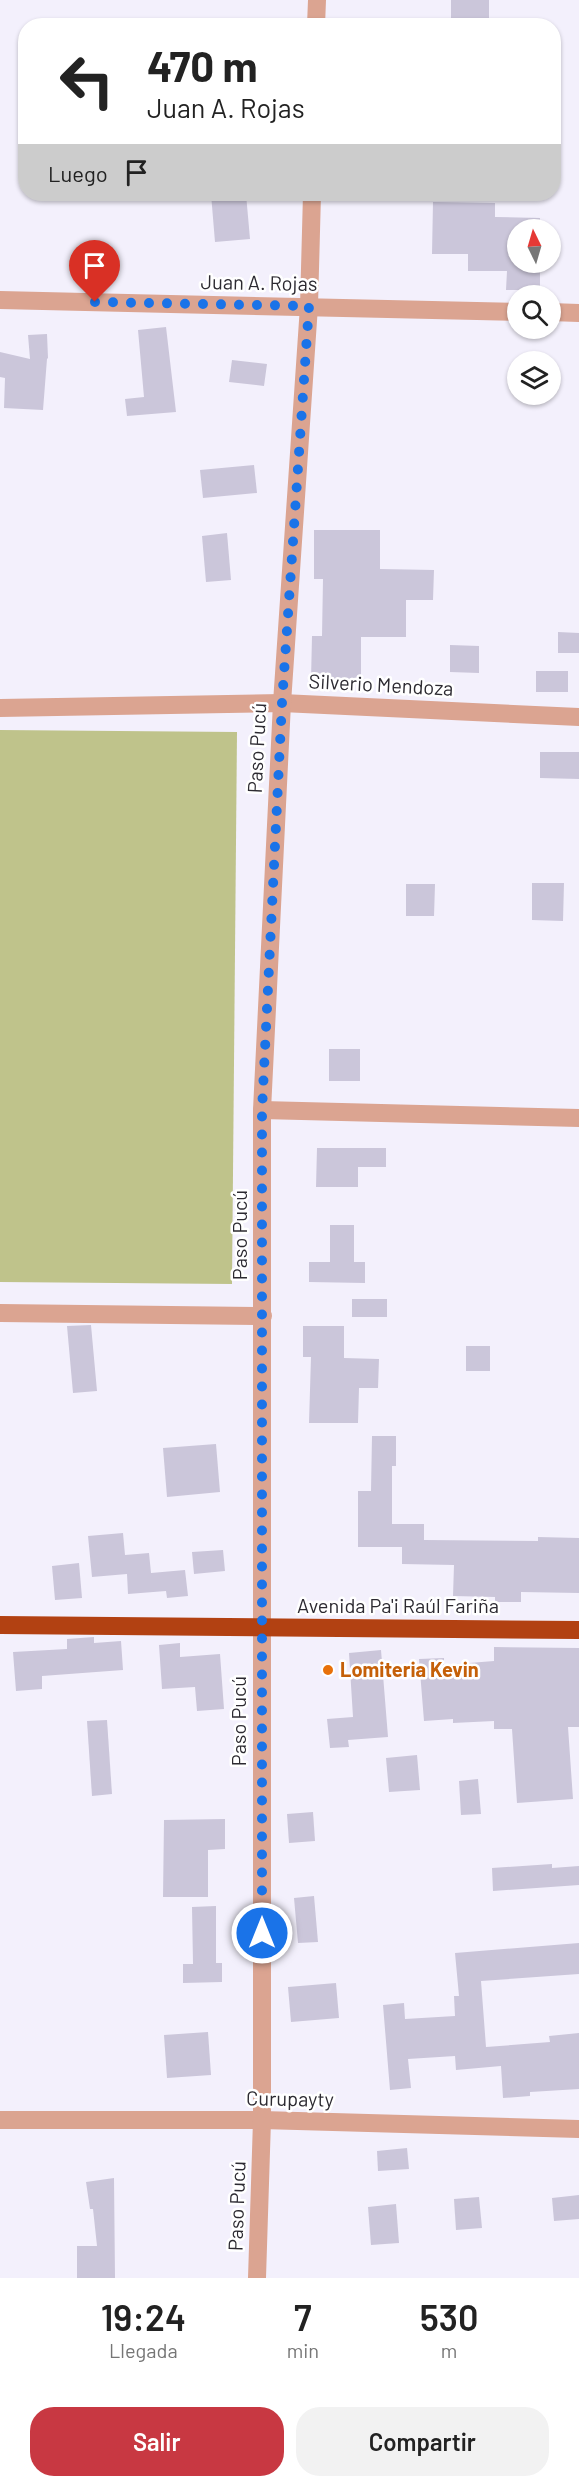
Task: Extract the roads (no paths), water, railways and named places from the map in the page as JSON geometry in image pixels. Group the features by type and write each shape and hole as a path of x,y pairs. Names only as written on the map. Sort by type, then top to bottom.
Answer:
{"highway":[{"name":"Avenida Pa'i Raúl Fariña","path":"0,1625 579,1630"}],"street":[{"path":"316,18 317,0"},
{"name":"Paso Pucú","path":"257,2278 262,2120 262,1110 282,703 309,306 312,201"},
{"name":"Juan A. Rojas","path":"0,300 507,312"},
{"path":"561,312 579,313"},
{"name":"Silverio Mendoza","path":"0,708 282,703 579,717"},
{"path":"262,1110 579,1118"},
{"path":"0,1314 263,1316"},
{"name":"Curupayty","path":"0,2120 262,2120 579,2128"}],"place":[{"name":"Lomiteria Kevin","path":"328,1670"}]}
